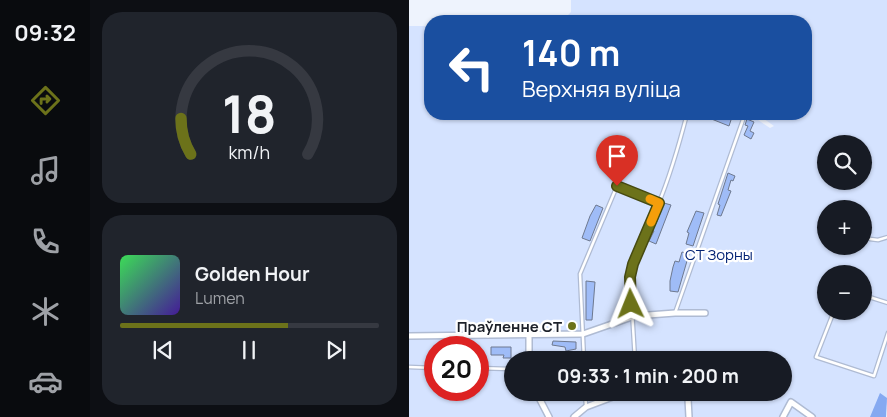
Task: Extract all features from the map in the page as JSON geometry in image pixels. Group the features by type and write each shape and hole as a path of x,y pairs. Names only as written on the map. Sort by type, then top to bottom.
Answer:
{"street":[{"path":"409,336 583,334 632,317 675,313 705,313"},
{"path":"529,336 529,351"},
{"path":"541,401 549,417"},
{"path":"574,417 586,407 602,401"},
{"path":"688,401 689,417"},
{"path":"783,417 787,406 791,402 812,417"}],"lane":[{"path":"634,351 630,277 633,264 659,203 685,120"},
{"path":"675,313 743,120"},
{"path":"584,351 580,274 617,186 659,203"},
{"path":"872,239 878,240 887,237"},
{"path":"872,298 887,303"},
{"path":"830,320 816,357 874,376 887,333"},
{"path":"409,367 424,368"},
{"path":"489,368 504,369"},
{"path":"586,401 586,407"}],"green space":[{"name":"СТ Зорны","path":"571,0 887,0 888,400 883,417 409,417 409,26 424,26 424,120 758,120 770,128 774,126 766,120 812,120 812,15 568,15 571,12"}],"water":[{"path":"880,393 887,398 886,417 870,417"}],"building":[{"path":"714,120 731,120 729,126"},
{"path":"747,120 754,122 750,131 754,133 751,139 744,135 748,126 745,125"},
{"path":"728,173 735,176 733,181 731,180 728,190 731,191 721,216 717,215 720,205 718,204"},
{"path":"664,203 671,205 656,244 649,241"},
{"path":"596,205 603,208 590,241 582,238"},
{"path":"696,211 704,213 693,246 686,244 689,233 687,232"},
{"path":"682,252 689,254 678,292 670,291 673,267 675,261 679,262"},
{"path":"586,281 595,282 592,320 586,320"},
{"path":"553,341 576,342 576,349 566,351 565,347 552,345"},
{"path":"491,347 511,347 511,351 504,351 504,355 491,355"}],"slow traffic":[{"path":"650,199 659,203 651,222"}],"place":[{"name":"Праўленне СТ","path":"572,326"}],"route":[{"path":"617,186 659,203 633,264 630,277 631,304"}]}
